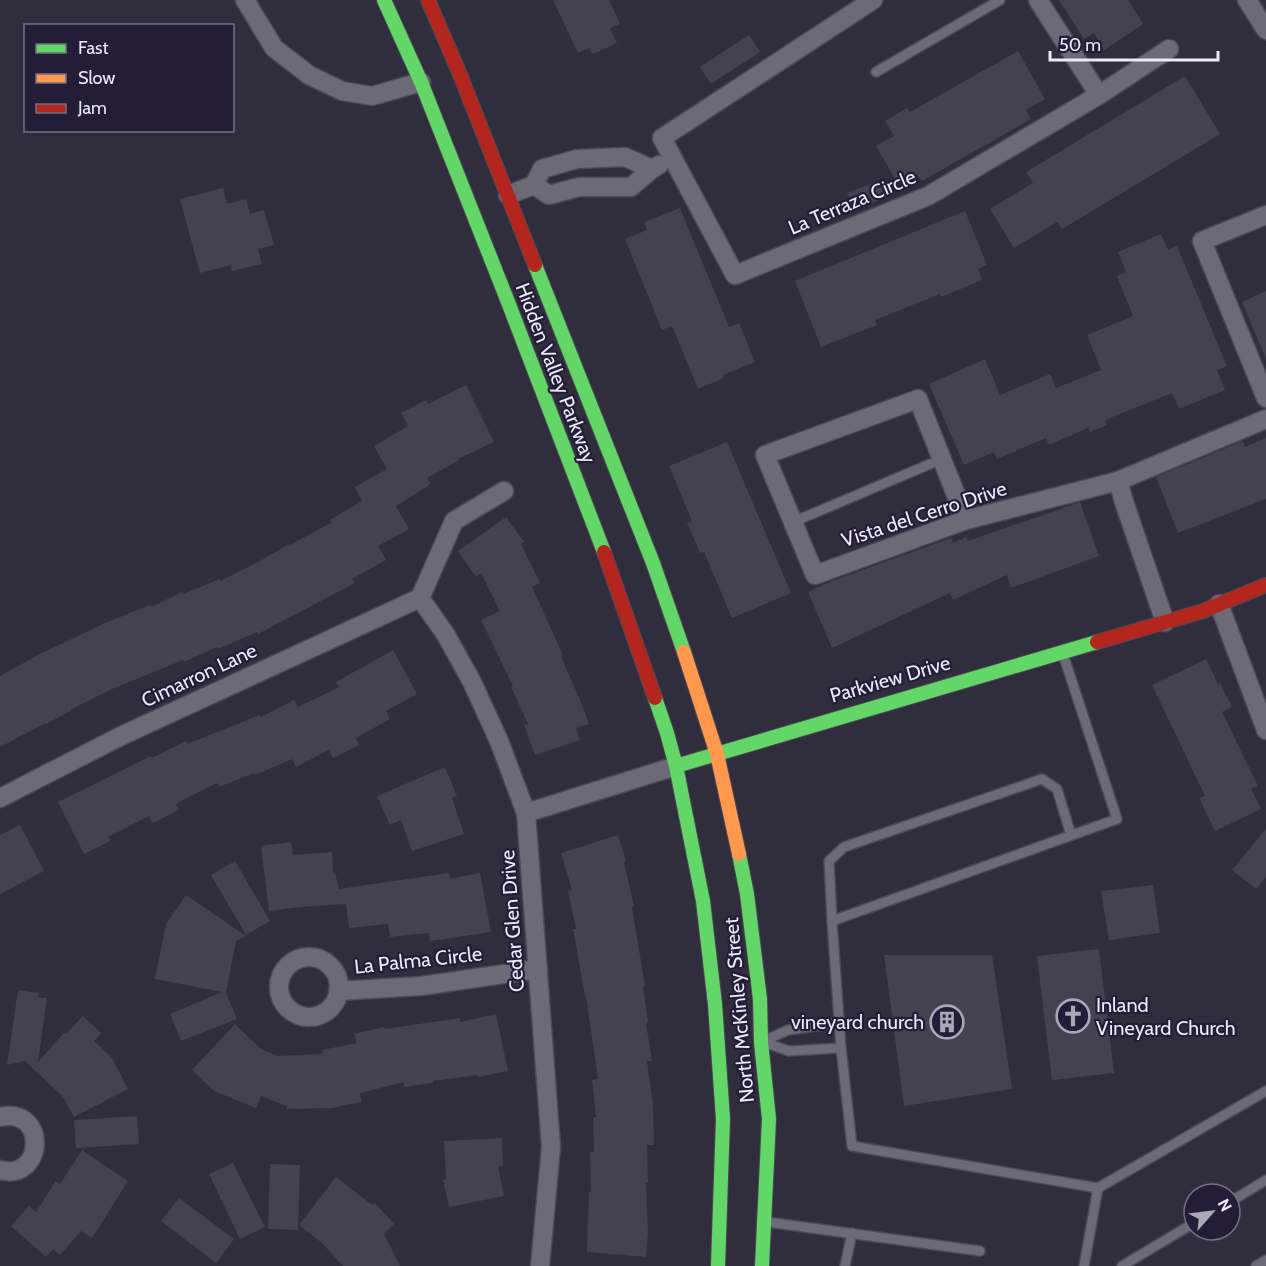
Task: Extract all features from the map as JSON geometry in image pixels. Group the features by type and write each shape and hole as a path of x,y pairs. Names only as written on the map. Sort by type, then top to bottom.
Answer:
{"main road":[{"name":"Hidden Valley Parkway","path":"384,0 421,82 508,302 631,627 676,765"},
{"name":"Hidden Valley Parkway","path":"428,0 459,72 501,201 653,563 717,754"},
{"path":"404,41 405,12"},
{"path":"508,270 508,302"},
{"name":"Parkview Drive","path":"676,765 1203,611 1266,585"},
{"name":"North McKinley Street","path":"717,754 732,815 747,894 760,999 761,1042 769,1119 762,1266"},
{"name":"North McKinley Street","path":"676,765 703,901 715,1004 723,1119 718,1266"}],"street":[{"path":"245,0 274,48 309,75 342,91 372,96 421,82"},
{"name":"La Terraza Circle","path":"873,0 662,138 735,276 928,196 1099,95 1169,49"},
{"path":"1038,0 1099,95"},
{"path":"1247,0 1266,30"},
{"path":"501,201 534,185 542,169 577,159 625,156 652,169"},
{"path":"605,157 610,186"},
{"path":"534,185 549,195 579,188 631,187 652,169 672,157"},
{"path":"1266,215 1202,241 1266,398"},
{"path":"793,522 765,455 918,399 966,519"},
{"name":"Vista del Cerro Drive","path":"793,522 814,575 966,519 1118,481 1266,419"},
{"path":"1118,481 1165,622"},
{"path":"420,598 454,521 504,491"},
{"name":"Cimarron Lane","path":"0,798 122,736 420,598"},
{"name":"Cedar Glen Drive","path":"420,598 446,635 472,682 499,741 526,813 551,1147 540,1266"},
{"path":"1219,604 1266,730"},
{"name":"Parkview Drive","path":"526,813 676,765"},
{"name":"La Palma Circle","path":"339,991 421,986 538,969"},
{"path":"0,1117 20,1118 33,1131 36,1140 32,1159 25,1166 16,1170 0,1170"}],"lane":[{"path":"876,72 1000,0"},
{"path":"793,522 942,459"},
{"path":"832,921 1117,819 1062,652"},
{"path":"1071,835 1057,789 1042,779 844,847 829,861 841,1048 852,1146 1098,1188 1266,1091"},
{"path":"761,1042 788,1030 839,1023"},
{"path":"761,1042 789,1051 841,1048"},
{"path":"1242,1195 1266,1180"},
{"path":"1084,1266 1098,1188"},
{"path":"765,1222 980,1251"},
{"path":"1122,1266 1182,1230"},
{"path":"845,1266 852,1233"},
{"path":"1256,1266 1266,1260"}],"building":[{"path":"553,0 609,0 620,24 610,28 617,43 593,54 589,48 578,53"},
{"path":"1059,0 1128,0 1143,24 1104,50 1094,33 1084,39"},
{"path":"749,35 760,52 711,84 700,67"},
{"path":"1018,51 1045,99 1026,110 1031,119 922,181 917,174 898,184 876,146 894,136 885,121 907,108 910,112"},
{"path":"1185,76 1220,134 1062,229 1057,222 1014,248 990,209 1033,183 1026,172"},
{"path":"883,179 890,196 854,210 847,193"},
{"path":"223,188 227,204 246,199 250,214 264,210 274,245 258,249 262,264 232,271 231,265 200,273 180,199"},
{"path":"680,208 729,327 739,323 755,362 723,375 724,378 698,389 672,326 662,330 625,239 647,230 644,222"},
{"path":"965,211 987,265 978,269 982,280 875,320 877,325 821,347 795,281"},
{"path":"1161,234 1168,250 1177,246 1227,366 1217,370 1225,390 1179,409 1172,393 1105,420 1107,425 1090,432 1088,428 1049,445 1046,438 997,459 994,452 964,465 929,384 985,359 1000,395 1050,374 1056,388 1101,370 1087,335 1133,316 1117,276 1126,272 1118,252"},
{"path":"1266,291 1266,359 1242,302"},
{"path":"466,385 494,442 458,459 427,478 431,484 396,506 409,529 378,546 386,560 352,579 355,583 258,634 257,632 218,649 217,647 112,689 0,747 0,676 105,623 150,605 151,607 182,592 183,594 220,579 220,581 332,522 330,520 362,501 355,487 387,469 374,446 408,426 401,413 426,400 428,404"},
{"path":"1266,438 1266,499 1178,533 1156,477 1243,441 1245,447"},
{"path":"727,442 791,593 732,618 704,552 700,553 687,523 692,521 669,466"},
{"path":"1080,502 1099,556 1011,588 1007,575 953,600 950,593 832,648 808,592 832,581 951,538 953,543 966,537 968,541"},
{"path":"506,517 524,542 521,544 540,583 532,587 563,655 561,657 589,724 576,728 580,740 535,755 524,725 528,724 511,687 513,686 481,620 500,611 481,573 476,577 458,551"},
{"path":"393,650 417,694 386,711 390,719 356,738 359,745 333,758 329,750 296,767 292,759 219,787 217,783 175,804 179,810 153,823 149,816 108,837 110,841 84,854 58,802 186,741 187,744 260,715 261,717 294,700 298,707 339,687 336,682"},
{"path":"1206,659 1232,707 1222,712 1258,786 1251,789 1261,809 1215,831 1199,798 1205,796 1152,685"},
{"path":"445,767 457,796 452,798 464,834 412,851 401,820 390,825 377,796"},
{"path":"20,825 44,871 0,894 0,835"},
{"path":"1266,829 1266,877 1256,889 1232,870"},
{"path":"618,835 626,861 624,862 634,906 632,907 645,986 643,986 648,1023 646,1023 652,1061 647,1061 653,1105 654,1145 647,1145 646,1257 587,1252 589,1192 591,1192 590,1152 594,1152 593,1117 596,1117 592,1080 598,1079 586,996 573,929 576,929 568,891 572,890 561,853"},
{"path":"291,842 293,855 332,852 333,874 335,873 339,889 449,873 450,879 480,873 491,932 430,941 429,933 390,937 388,924 349,928 346,904 269,911 261,846"},
{"path":"235,861 270,921 246,935 211,875"},
{"path":"1153,885 1160,933 1109,940 1101,891"},
{"path":"186,895 246,936 236,941 226,993 237,1019 181,1041 170,1014 222,992 155,979 166,924"},
{"name":"Inland Vineyard Church","path":"1099,949 1114,1073 1052,1080 1037,956"},
{"name":"vineyard church","path":"884,955 992,955 1012,1089 904,1106"},
{"path":"18,990 39,993 38,997 47,998 38,1062 83,1016 101,1033 94,1041 112,1058 128,1089 74,1117 63,1097 25,1061 7,1065"},
{"path":"496,1014 508,1071 404,1087 404,1082 360,1093 362,1102 332,1108 287,1109 287,1106 261,1096 256,1108 214,1091 192,1070 235,1024 261,1049 278,1056 323,1054 322,1050 357,1043 354,1034 384,1027 385,1029 460,1018 460,1022"},
{"path":"137,1116 139,1144 76,1148 74,1120"},
{"path":"502,1138 503,1166 498,1166 504,1196 449,1207 443,1180 446,1179 444,1141"},
{"path":"82,1150 128,1181 92,1238 81,1231 60,1255 53,1249 46,1257 11,1226 29,1206 36,1212 56,1181 60,1184"},
{"path":"233,1163 265,1227 240,1239 209,1174"},
{"path":"270,1164 300,1165 298,1230 268,1229"},
{"path":"336,1177 372,1205 375,1203 394,1224 384,1234 400,1266 343,1266 322,1243 299,1225"},
{"path":"179,1198 234,1239 216,1263 161,1221"}],"traffic: fast":[{"path":"384,0 421,82 604,552"},
{"path":"535,265 653,563 684,652"},
{"path":"676,766 1097,642"},
{"path":"655,698 676,766 703,901 715,1004 723,1119 718,1266"},
{"path":"739,854 747,894 760,999 761,1042 769,1119 762,1266"}],"traffic: slow":[{"path":"684,652 717,754 739,854"}],"traffic: jam":[{"path":"428,0 535,265"},
{"path":"604,552 655,698"},
{"path":"1097,642 1203,611 1266,585"}],"place":[{"name":"Inland Vineyard Church","path":"1073,1016"},
{"name":"vineyard church","path":"947,1022"}]}
